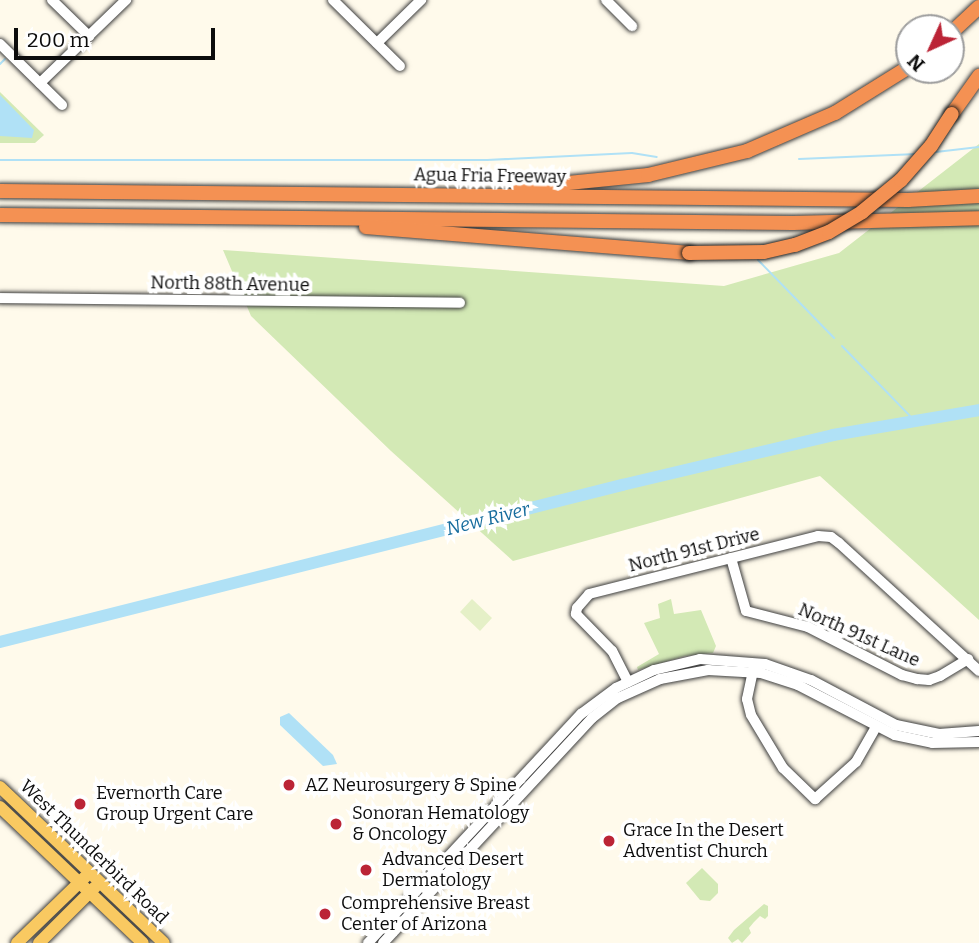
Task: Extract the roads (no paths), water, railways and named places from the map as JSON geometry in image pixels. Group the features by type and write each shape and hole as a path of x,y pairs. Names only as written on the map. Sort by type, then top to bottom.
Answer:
{"highway":[{"path":"965,20 979,7"},
{"path":"472,196 515,188 630,178 725,158 789,135 835,113 895,76"},
{"path":"226,217 247,224 349,226 689,253 764,251 795,245 838,227 876,203 931,146 979,76"},
{"name":"Agua Fria Freeway","path":"4,190 908,200 979,196"},
{"path":"0,215 793,223 979,218"}],"main road":[{"name":"West Thunderbird Road","path":"0,787 164,943"},
{"name":"West Thunderbird Road","path":"0,807 144,943"},
{"path":"39,943 84,886 90,872"},
{"path":"17,943 84,886 102,883"}],"street":[{"path":"52,0 89,36"},
{"path":"40,83 126,0"},
{"path":"333,0 400,66"},
{"path":"377,43 421,0"},
{"path":"606,0 632,26"},
{"path":"0,44 62,105"},
{"name":"North 88th Avenue","path":"0,298 460,303"},
{"name":"North 91st Drive","path":"628,682 612,651 579,620 577,608 589,594 825,536 839,543 968,659"},
{"name":"North 91st Lane","path":"731,558 746,611 808,627 902,675 917,679 929,680 940,676 968,659"},
{"path":"601,705 628,682 714,659 811,680 885,721 933,738 979,731"},
{"path":"968,659 979,671"},
{"path":"754,667 798,685 876,727 933,738 979,742"},
{"path":"754,667 747,699 751,715 782,768 815,799 856,762 876,727"},
{"path":"368,943 396,921 523,784 571,724 601,705 678,669"},
{"path":"383,943 396,921"}],"water":[{"path":"0,95 34,130 32,138 0,136"},
{"path":"289,713 333,755 337,764 323,766 280,725 280,717"}],"waterway":[{"path":"0,64 5,59"},
{"path":"936,152 979,147"},
{"path":"0,160 487,160 632,153 657,157"},
{"path":"799,159 917,154"},
{"path":"758,260 834,338"},
{"path":"842,346 913,419"},
{"name":"New River","path":"0,642 622,485 833,435 979,410"}],"place":[{"name":"AZ Neurosurgery & Spine","path":"289,785"},
{"name":"Evernorth Care Group Urgent Care","path":"80,804"},
{"name":"Sonoran Hematology & Oncology","path":"336,824"},
{"name":"Grace In the Desert Adventist Church","path":"609,841"},
{"name":"Advanced Desert Dermatology","path":"366,870"},
{"name":"Comprehensive Breast Center of Arizona","path":"325,914"}]}
